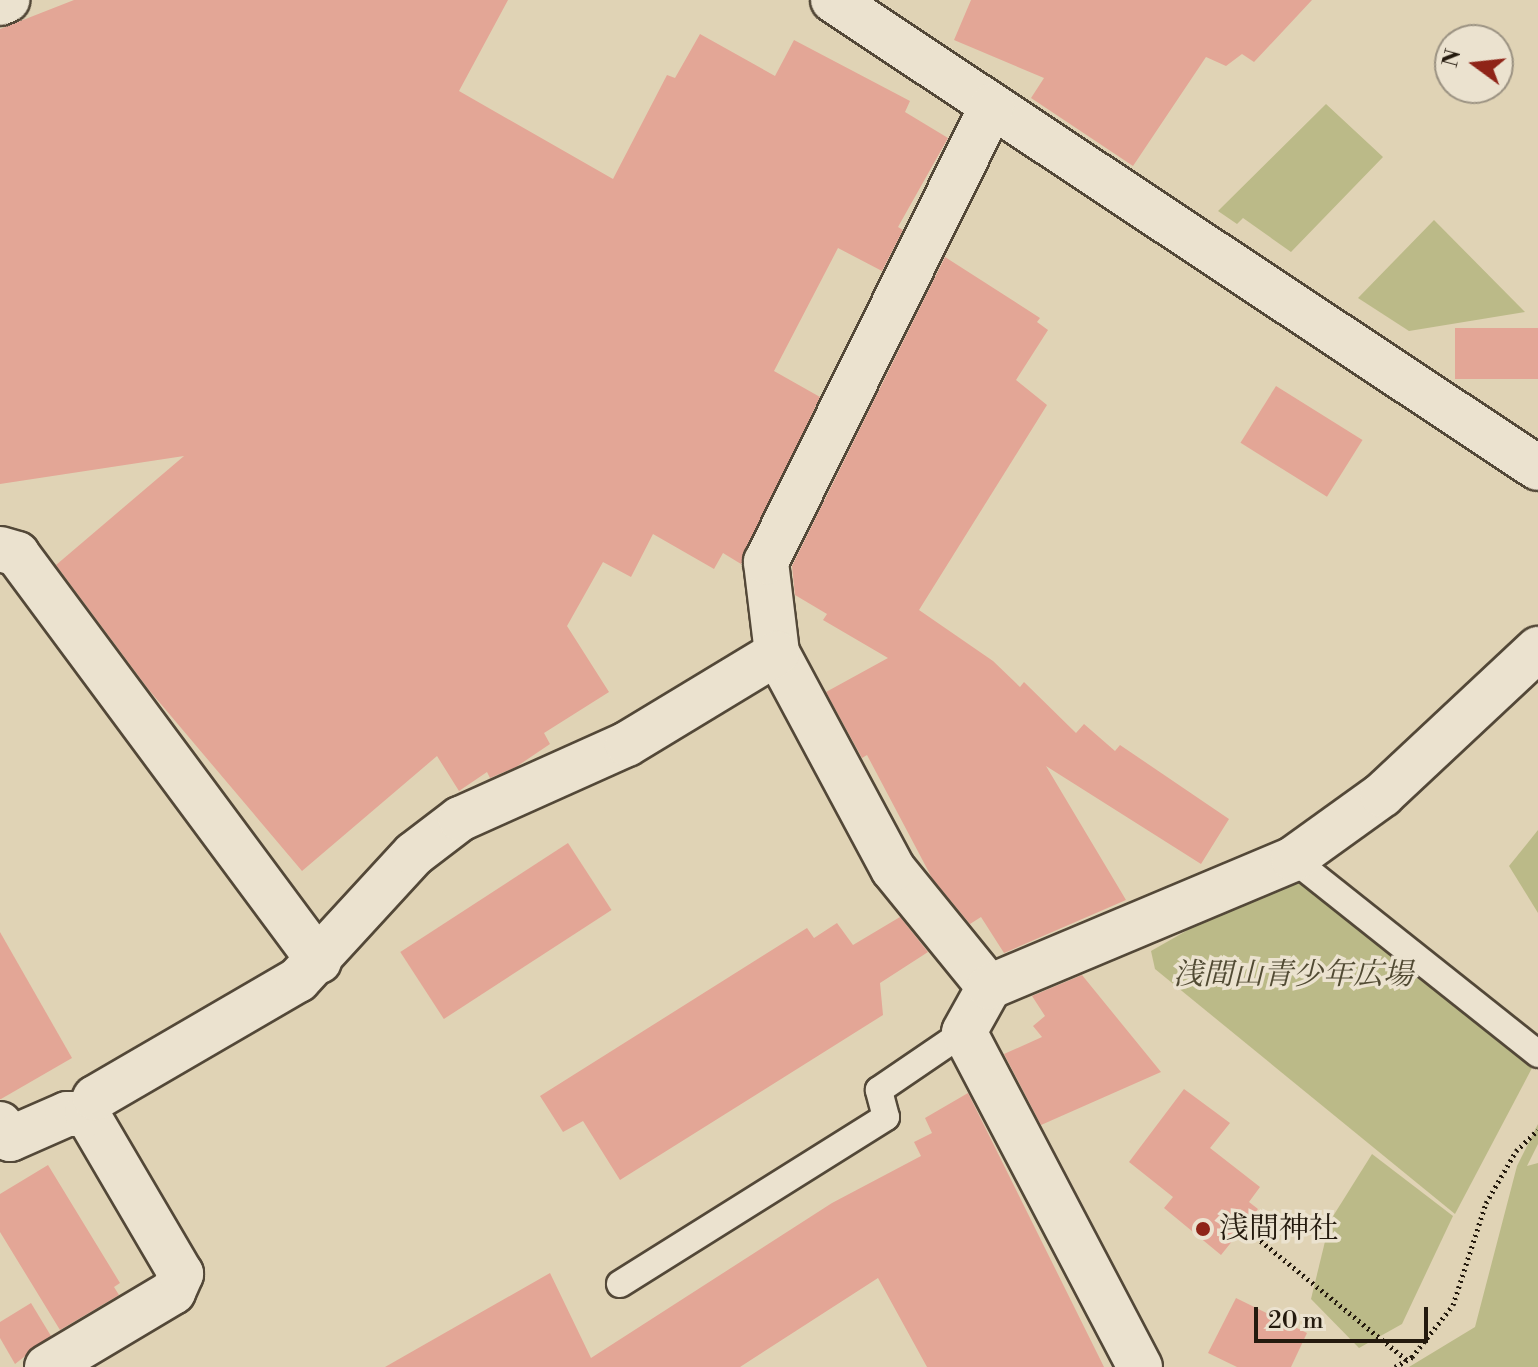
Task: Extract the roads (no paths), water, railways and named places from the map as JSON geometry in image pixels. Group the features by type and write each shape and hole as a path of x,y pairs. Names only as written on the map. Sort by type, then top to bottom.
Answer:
{"street":[{"path":"0,3 7,0"},
{"path":"833,0 1538,468"},
{"path":"989,987 893,869 777,653 766,562 992,106"},
{"path":"0,549 17,554 319,961"},
{"path":"1140,1367 964,1032 989,987 1293,859 1382,795 1538,649"},
{"path":"87,1114 95,1098 298,980 319,961 414,854 460,819 627,744 777,653"},
{"path":"0,1124 10,1139 67,1114 87,1114"},
{"path":"47,1367 173,1292 181,1274 87,1114"}],"lane":[{"path":"1293,859 1538,1054"},
{"path":"620,1284 886,1117 879,1090 964,1032"}],"place":[{"name":"浅間神社","path":"1203,1229"}],"park label":[{"name":"浅間山青少年広場","path":"1293,975"}]}
